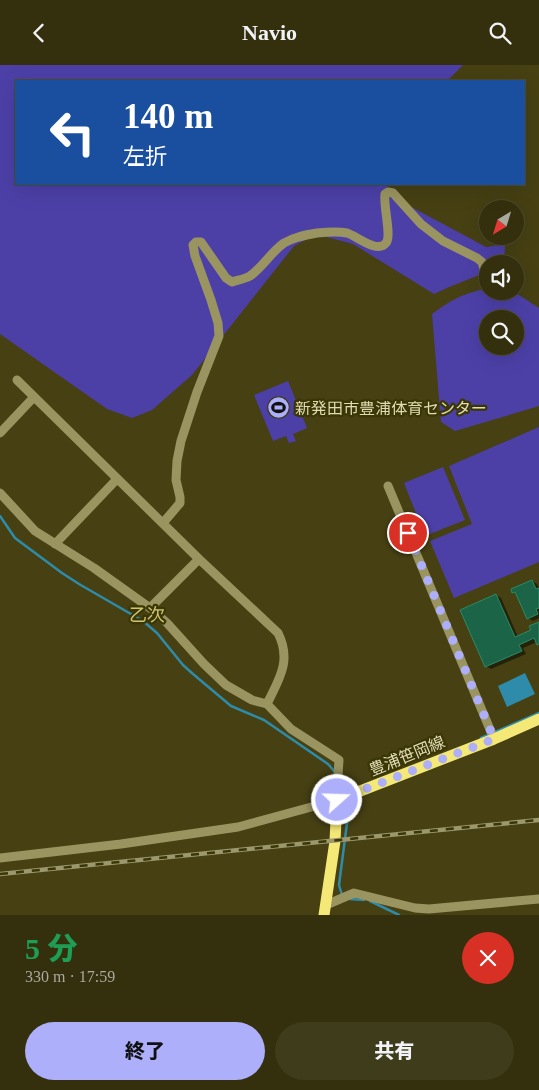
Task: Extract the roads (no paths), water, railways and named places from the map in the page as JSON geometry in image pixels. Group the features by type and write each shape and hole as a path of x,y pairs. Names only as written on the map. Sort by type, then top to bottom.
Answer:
{"main road":[{"name":"豊浦笹岡線","path":"337,800 494,739 539,719"},
{"path":"325,910 335,841 337,800"}],"street":[{"path":"163,523 180,503 176,470 181,441 197,392 219,336 218,323 211,300 194,256 193,245 196,242 201,242 226,278 232,282 250,276 278,248 296,237 330,232 348,233 372,246 381,247 386,243 388,237 384,201 385,194 388,192 393,193 421,224 443,241 479,260"},
{"path":"17,380 199,559 278,633 282,641 283,669 267,704"},
{"path":"0,433 34,397"},
{"path":"55,544 118,479"},
{"path":"388,486 494,739"},
{"path":"0,493 35,531 94,568 150,608 167,623 226,685 252,700 267,704 291,729 339,761 337,800 238,827 122,845 0,857"},
{"path":"150,608 199,559"},
{"path":"325,910 354,893 415,908 429,909 539,899"}],"water":[{"path":"525,673 535,694 507,707 498,686"}],"waterway":[{"path":"0,516 15,538 62,573 143,621 157,633 183,665 231,706 264,720 328,764 335,772"},
{"path":"481,738 539,713"},
{"path":"342,779 352,788"},
{"path":"342,895 339,885 350,800"},
{"path":"350,899 364,900"},
{"path":"370,901 399,915"}],"railway":[{"path":"0,874 539,820"}],"place":[{"name":"新発田市豊浦体育センター","path":"279,408"}],"district":[{"name":"乙次","path":"147,615"}]}
